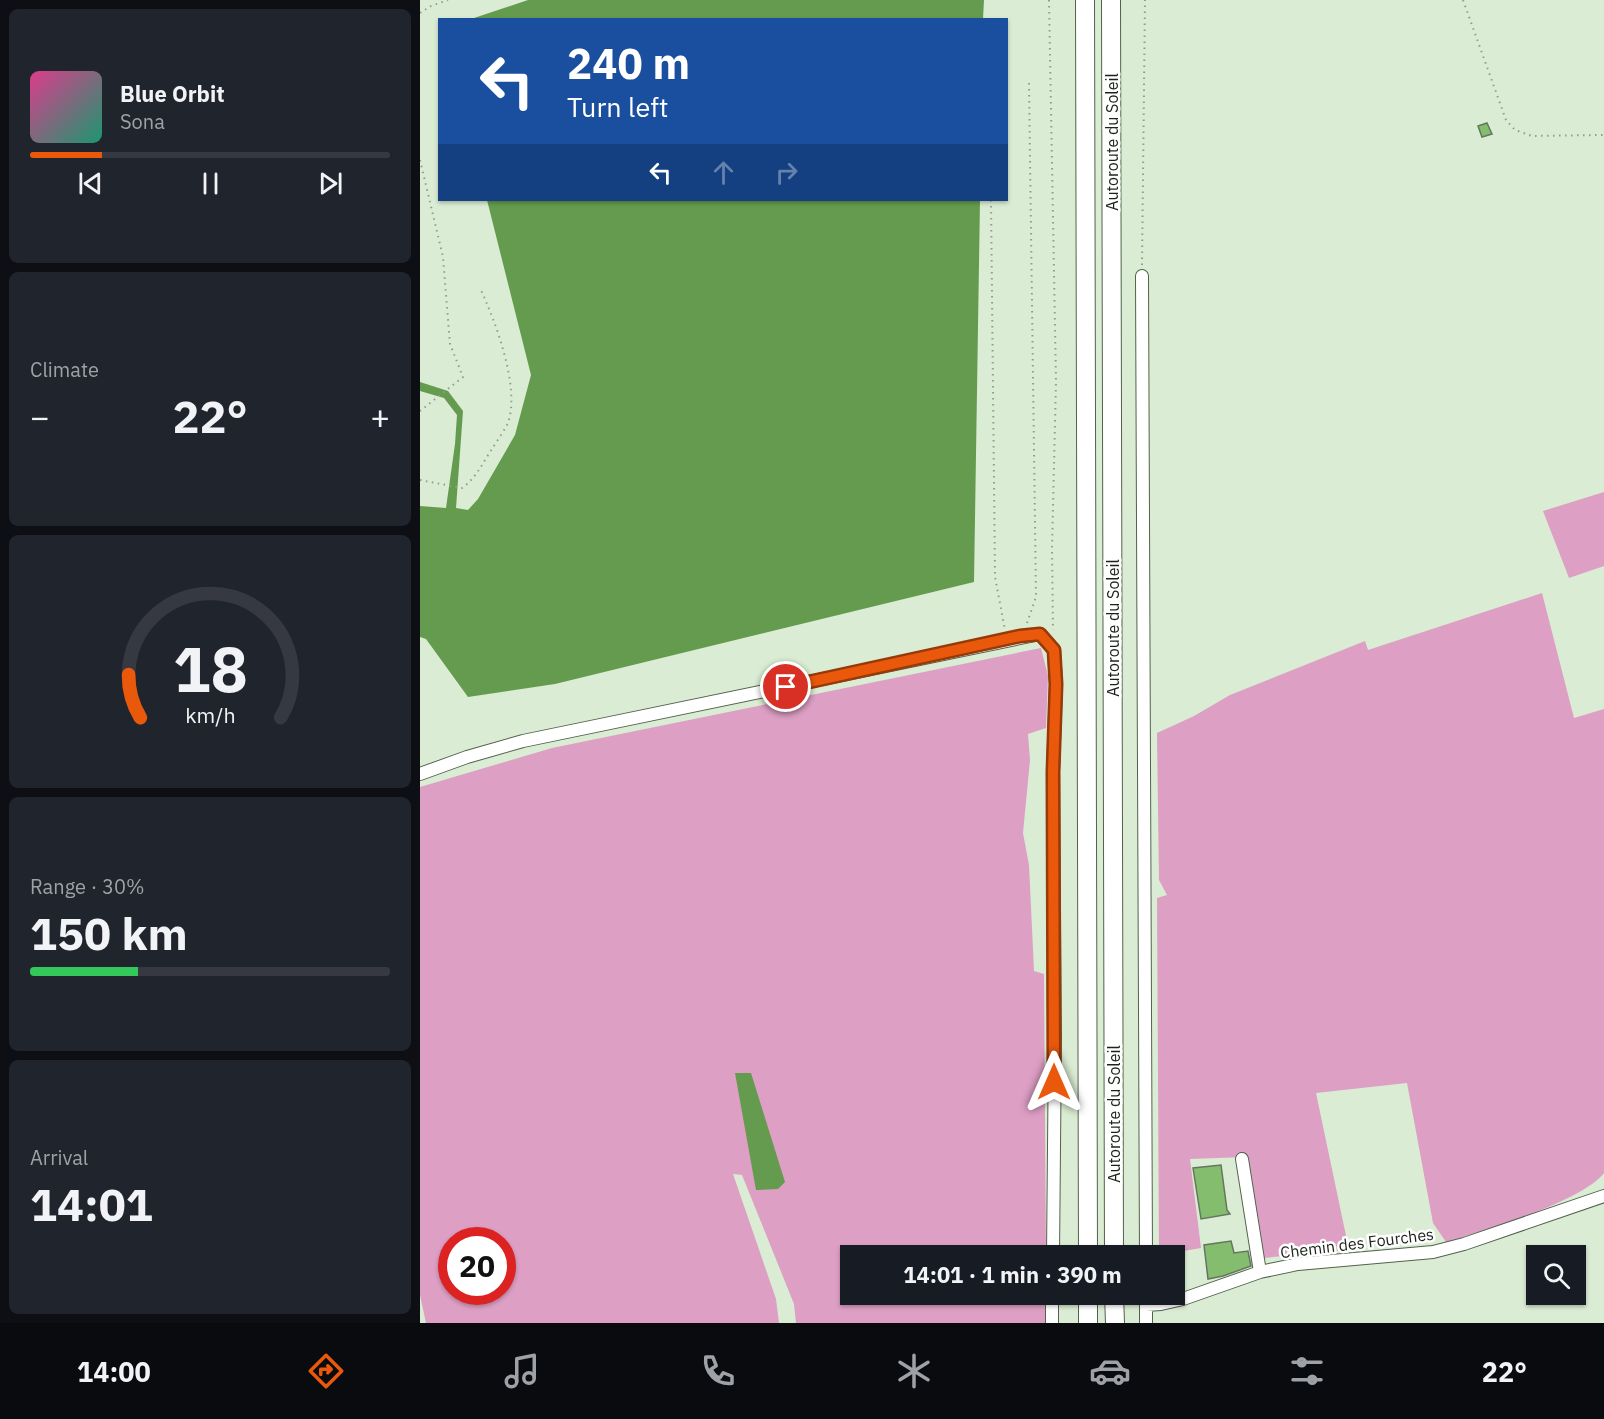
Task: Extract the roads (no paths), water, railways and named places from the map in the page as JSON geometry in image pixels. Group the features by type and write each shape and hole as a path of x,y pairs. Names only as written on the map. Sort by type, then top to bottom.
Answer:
{"highway":[{"name":"Autoroute du Soleil","path":"1085,0 1088,1245"},
{"name":"Autoroute du Soleil","path":"1111,0 1114,1245"},
{"path":"1088,1305 1088,1323"},
{"path":"1114,1305 1114,1323"}],"street":[{"path":"1142,276 1146,1245"},
{"path":"420,774 467,757 523,741 670,712 1020,636 1040,634 1054,650 1056,684 1053,772 1053,1245"},
{"path":"1242,1159 1260,1272"},
{"name":"Chemin des Fourches","path":"1185,1298 1260,1272 1298,1263 1433,1252 1464,1244 1604,1196"},
{"path":"1052,1305 1052,1323"},
{"path":"1146,1323 1150,1305"}]}
